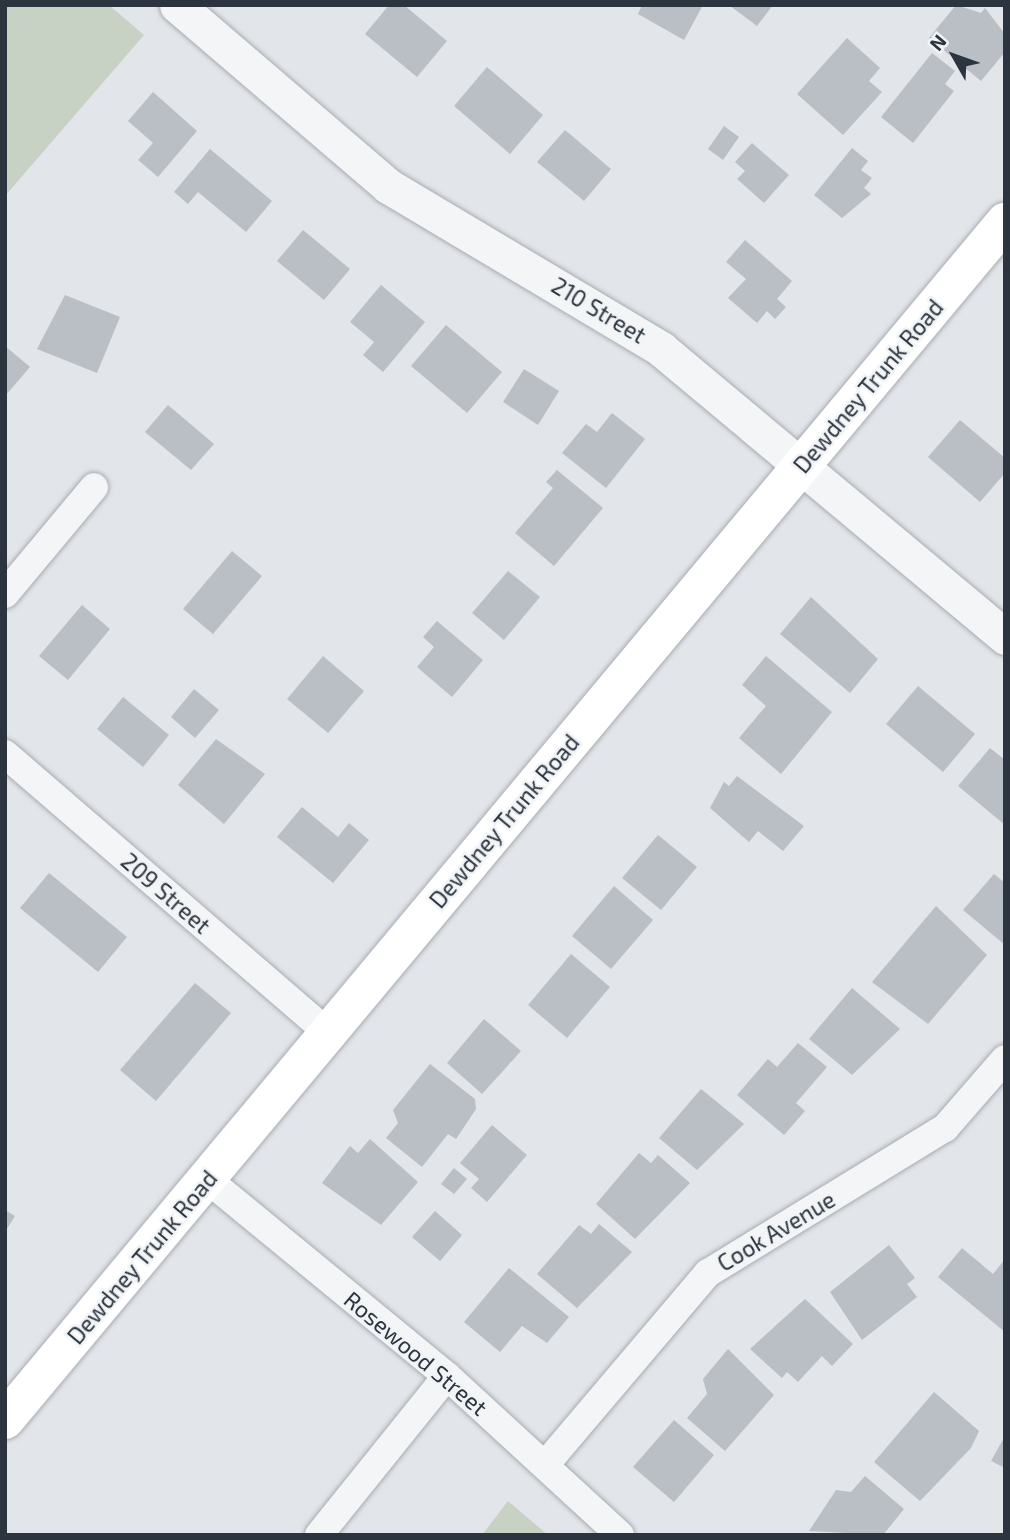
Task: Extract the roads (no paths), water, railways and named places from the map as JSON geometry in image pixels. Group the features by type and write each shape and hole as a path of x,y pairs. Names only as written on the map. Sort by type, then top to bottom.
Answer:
{"main road":[{"name":"Dewdney Trunk Road","path":"5,1420 1005,222"}],"street":[{"name":"210 Street","path":"177,5 388,186 634,330 1005,637"},
{"path":"5,594 94,487"},
{"name":"209 Street","path":"5,754 327,1032"},
{"name":"Cook Avenue","path":"545,1465 708,1273 945,1128 1005,1059"},
{"name":"Rosewood Street","path":"206,1179 447,1376 620,1535"},
{"path":"319,1535 447,1376"}]}
